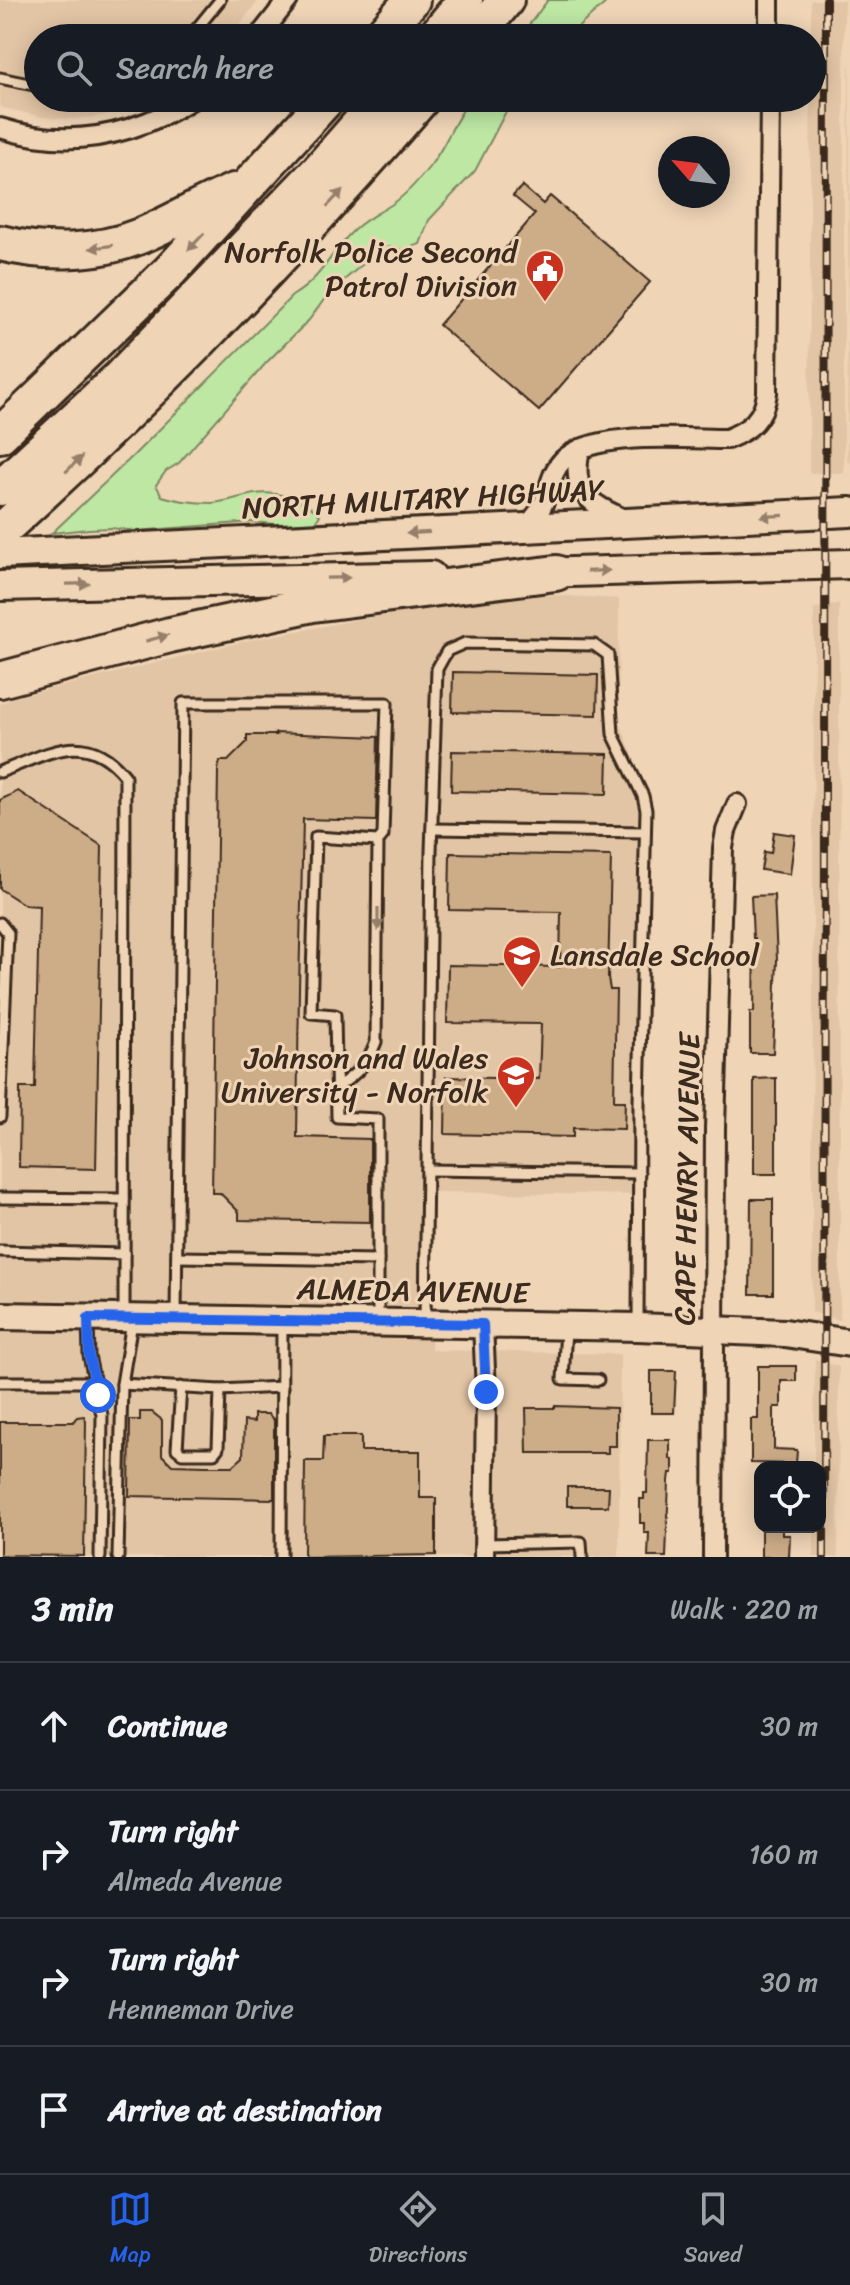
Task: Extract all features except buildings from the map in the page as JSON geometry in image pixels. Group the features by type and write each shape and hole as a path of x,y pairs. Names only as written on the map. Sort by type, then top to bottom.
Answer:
{"highway":[{"path":"391,24 412,0"},
{"path":"445,24 465,0"},
{"path":"486,24 506,0"},
{"path":"0,435 170,271 315,112"},
{"path":"0,488 140,357 319,170 370,112"},
{"path":"9,524 184,358 411,112"},
{"path":"0,243 48,250 79,250 116,244 139,237 249,184"},
{"path":"0,680 170,635 313,604 556,573"}],"main road":[{"name":"NORTH MILITARY HIGHWAY","path":"0,554 850,512"},
{"path":"0,586 850,564"}],"street":[{"path":"269,24 288,0"},
{"path":"769,0 769,24"},
{"path":"0,128 56,138 112,134 140,127 172,112"},
{"path":"523,528 540,511 555,471 580,449 615,440 727,439 752,426 761,416 767,393 770,112"},
{"path":"580,449 575,470 578,486 584,495 631,522"},
{"name":"CAPE HENRY AVENUE","path":"713,1557 715,1128 723,848 737,804"},
{"name":"ALMEDA AVENUE","path":"0,1316 638,1327 785,1333 837,1341"},
{"path":"483,1324 486,1392 484,1551"}],"lane":[{"path":"200,24 220,0"},
{"path":"0,78 24,83"},
{"path":"425,1323 437,669 447,651 465,643 594,645 608,655 613,734 643,796 646,810 638,1327"},
{"path":"176,1319 183,703 387,703 383,835 378,841 376,1042 370,1058 356,1074 336,1088"},
{"path":"0,772 69,747 89,748 101,754 112,760 125,776 124,1254 128,1318 122,1384 118,1557"},
{"path":"432,829 645,832"},
{"path":"378,841 316,837 311,1013 335,1015 337,1117 378,1119 378,1322"},
{"path":"0,923 8,933 0,1117"},
{"path":"427,1170 639,1173"},
{"path":"0,1198 124,1199"},
{"path":"0,1251 124,1254"},
{"path":"177,1257 378,1260"},
{"path":"88,1318 89,1356 102,1415 100,1557"},
{"path":"281,1557 282,1320"},
{"path":"566,1325 563,1379 598,1380"},
{"path":"0,1382 95,1382"},
{"path":"122,1384 220,1390 282,1387"},
{"path":"181,1387 177,1449 182,1453 214,1453 218,1448 220,1390"},
{"path":"484,1551 581,1542 582,1557"}],"shaded area":[{"path":"0,0 259,0 240,24 24,24 24,112 119,112 70,119 42,117 0,107"},
{"path":"811,0 844,0 844,473 809,473 811,112 826,112 826,24 811,24"},
{"path":"850,65 850,464 847,459"},
{"path":"504,592 619,599 618,717 652,807 645,1195 434,1192 431,1350 620,1354 619,1557 0,1557 0,704 13,698 245,641"},
{"path":"839,603 840,1320 812,1312 814,609"},
{"path":"815,1359 839,1367 838,1557 814,1557 814,1533 826,1533 826,1461 814,1461"}],"green space":[{"path":"548,0 609,0 582,24 530,24"},
{"path":"506,112 475,171 429,220 420,244 403,250 389,247 370,258 329,293 309,320 156,485 162,496 192,502 212,503 264,493 281,495 314,509 320,515 315,523 303,527 253,522 136,531 111,528 52,533 319,273 355,229 412,187 436,158 460,114"}],"railway":[{"path":"826,0 826,24"},
{"path":"824,1557 826,112"}],"place":[{"name":"Norfolk Police Second Patrol Division","path":"545,303"},
{"name":"Lansdale School","path":"522,989"},
{"name":"Johnson and Wales University - Norfolk","path":"516,1109"}],"route":[{"path":"98,1395 89,1356 88,1318 483,1324 486,1392"}]}
